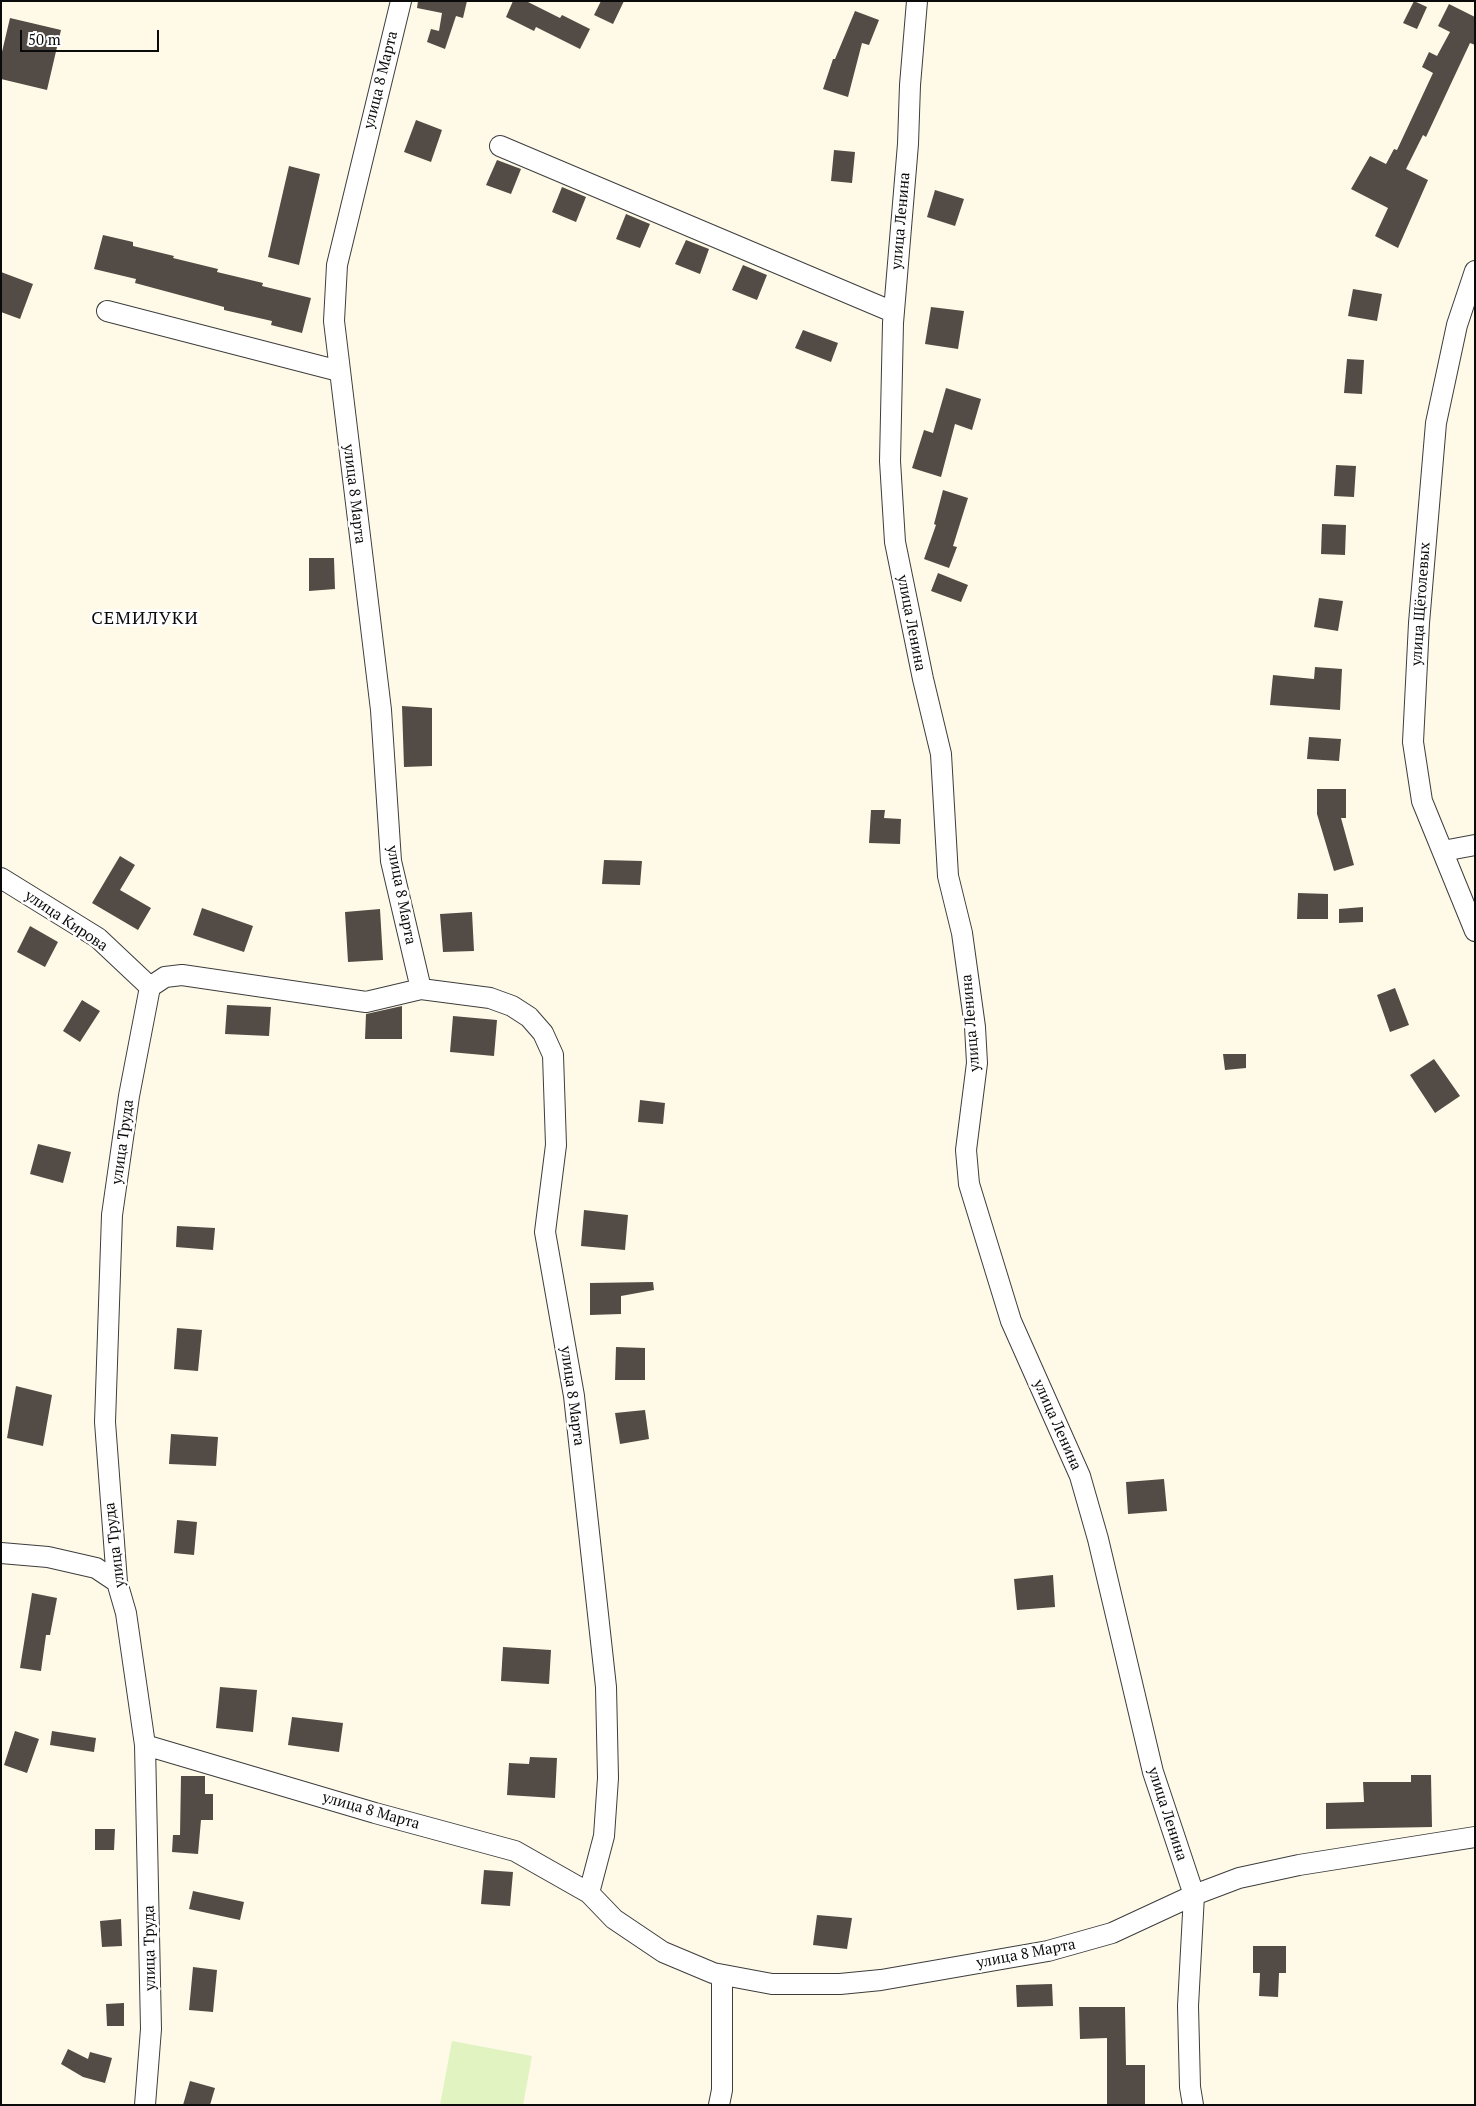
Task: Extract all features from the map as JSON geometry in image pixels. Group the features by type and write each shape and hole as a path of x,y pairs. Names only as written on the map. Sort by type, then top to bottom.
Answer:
{"street":[{"name":"улица 8 Марта","path":"400,1 337,265 334,321 381,710 391,861 421,989"},
{"name":"улица Ленина","path":"917,1 910,85 908,144 893,312 890,461 895,542 923,679 941,754 948,876 962,933 975,1027 977,1063 966,1150 969,1184 1011,1321 1080,1476 1098,1539 1153,1772 1194,1895 1188,2006 1190,2087 1193,2105"},
{"path":"500,146 893,312"},
{"name":"улица Щёголевых","path":"1475,271 1457,326 1436,423 1419,623 1413,742 1422,801 1475,931"},
{"path":"107,311 339,371"},
{"path":"1443,851 1475,845"},
{"name":"улица Кирова","path":"1,878 98,938 150,987"},
{"name":"улица 8 Марта","path":"150,987 165,977 182,975 366,1002 421,989 490,998 512,1006 529,1017 543,1033 553,1055 556,1144 545,1232 574,1396 606,1687 608,1778 604,1836 589,1893"},
{"name":"улица Труда","path":"144,2105 151,2029 145,1745 128,1622 117,1582 105,1422 112,1215 129,1096 150,987"},
{"path":"1,1553 48,1557 96,1568 117,1582"},
{"name":"улица 8 Марта","path":"145,1745 374,1813 515,1851 589,1893 614,1918 663,1952 722,1975 772,1984 840,1984 881,1980 1082,1943 1112,1934 1194,1895 1240,1878 1282,1868 1475,1837"},
{"path":"719,2105 722,2090 722,1975"}],"green space":[{"path":"452,2041 532,2056 523,2105 440,2105"}],"building":[{"path":"418,1 467,1 463,18 456,16 445,49 427,42 431,29 439,31 442,13 417,8"},
{"path":"513,1 526,1 560,18 562,15 590,29 580,49 536,27 534,31 506,17"},
{"path":"601,1 624,1 613,24 594,15"},
{"path":"1414,1 1427,7 1417,29 1403,23"},
{"path":"1449,4 1475,17 1475,45 1470,43 1426,137 1423,135 1406,169 1428,180 1398,248 1375,236 1388,208 1351,189 1370,156 1386,164 1394,149 1397,150 1433,73 1422,67 1429,52 1437,56 1450,32 1438,26"},
{"path":"855,11 879,20 869,45 862,43 848,97 823,89 833,59 835,59"},
{"path":"10,18 61,30 47,90 1,79 1,56"},
{"path":"416,120 442,130 431,162 404,152"},
{"path":"834,150 855,152 852,183 831,181"},
{"path":"497,160 521,169 511,194 486,185"},
{"path":"289,166 320,174 299,265 268,257"},
{"path":"562,187 586,197 576,222 552,212"},
{"path":"935,190 964,199 955,226 927,217"},
{"path":"626,214 650,224 640,248 616,239"},
{"path":"103,235 133,242 133,246 174,256 173,258 218,269 217,272 263,283 262,286 311,298 302,333 271,325 272,321 224,310 224,307 135,283 136,279 94,269"},
{"path":"686,240 709,249 700,274 675,264"},
{"path":"743,265 767,275 757,300 732,290"},
{"path":"1,272 33,284 20,319 1,312"},
{"path":"1353,289 1382,294 1377,321 1348,316"},
{"path":"931,307 964,311 958,349 925,344"},
{"path":"803,330 838,343 831,362 795,348"},
{"path":"1347,359 1364,360 1362,394 1344,393"},
{"path":"946,388 981,399 972,430 955,424 941,477 912,468 924,430 933,433"},
{"path":"1336,465 1356,466 1354,497 1334,496"},
{"path":"943,490 968,498 953,546 957,547 949,568 924,559 936,525 934,524"},
{"path":"1322,524 1346,525 1345,555 1321,554"},
{"path":"309,558 334,558 335,589 309,591"},
{"path":"938,573 968,585 961,602 931,591"},
{"path":"1319,598 1343,601 1338,631 1314,627"},
{"path":"1315,667 1342,669 1340,710 1270,705 1273,675 1314,679"},
{"path":"402,706 432,708 432,766 404,767"},
{"path":"1309,737 1341,739 1339,761 1307,759"},
{"path":"1317,789 1346,789 1346,818 1341,818 1354,865 1334,871 1317,814"},
{"path":"871,810 885,810 884,818 901,819 900,844 869,843"},
{"path":"120,856 135,865 120,890 151,908 138,930 92,903"},
{"path":"604,860 642,861 640,885 602,884"},
{"path":"1298,893 1328,894 1328,919 1297,919"},
{"path":"1363,907 1363,922 1339,923 1339,909"},
{"path":"202,908 253,926 244,952 193,935"},
{"path":"380,909 383,960 348,962 345,912"},
{"path":"472,912 474,951 443,952 440,914"},
{"path":"30,926 58,942 45,967 17,952"},
{"path":"1395,988 1409,1025 1390,1032 1377,995"},
{"path":"82,1000 100,1011 80,1042 63,1031"},
{"path":"227,1005 271,1007 269,1036 225,1034"},
{"path":"402,1006 402,1039 365,1039 366,1014"},
{"path":"453,1016 497,1020 494,1056 450,1052"},
{"path":"1223,1054 1246,1054 1246,1068 1225,1070"},
{"path":"1434,1059 1460,1096 1435,1113 1410,1075"},
{"path":"640,1100 665,1103 663,1124 638,1122"},
{"path":"38,1144 71,1152 63,1183 30,1174"},
{"path":"584,1210 628,1215 625,1250 581,1246"},
{"path":"177,1226 215,1228 213,1250 176,1247"},
{"path":"653,1282 654,1290 621,1296 621,1314 590,1315 590,1283"},
{"path":"177,1328 202,1330 198,1371 174,1369"},
{"path":"616,1347 645,1348 645,1380 615,1380"},
{"path":"16,1386 52,1395 43,1446 7,1438"},
{"path":"645,1410 649,1439 620,1444 615,1413"},
{"path":"171,1434 218,1437 216,1466 169,1464"},
{"path":"1164,1479 1167,1511 1128,1514 1126,1482"},
{"path":"177,1520 197,1522 194,1555 174,1553"},
{"path":"1053,1575 1055,1607 1017,1610 1014,1579"},
{"path":"32,1593 57,1598 50,1635 46,1635 41,1671 20,1668"},
{"path":"503,1647 551,1650 549,1684 501,1681"},
{"path":"220,1687 257,1690 253,1732 216,1728"},
{"path":"292,1717 343,1723 339,1752 288,1745"},
{"path":"15,1731 39,1739 27,1773 4,1765"},
{"path":"52,1731 96,1738 94,1752 50,1745"},
{"path":"530,1757 557,1758 555,1798 507,1795 509,1763 529,1764"},
{"path":"1411,1775 1431,1775 1432,1827 1326,1829 1326,1803 1364,1802 1363,1782 1411,1782"},
{"path":"181,1776 205,1776 205,1794 213,1794 213,1820 201,1820 198,1854 172,1852 173,1835 180,1835"},
{"path":"95,1829 115,1829 114,1850 95,1850"},
{"path":"484,1870 513,1872 510,1906 481,1904"},
{"path":"193,1891 244,1902 240,1920 189,1909"},
{"path":"817,1915 852,1918 847,1949 813,1945"},
{"path":"121,1919 122,1946 102,1947 100,1921"},
{"path":"1253,1946 1286,1946 1286,1973 1279,1973 1278,1997 1259,1996 1260,1973 1253,1973"},
{"path":"193,1967 217,1970 213,2012 189,2010"},
{"path":"1052,1984 1053,2006 1017,2007 1016,1985"},
{"path":"124,2003 124,2026 107,2026 106,2004"},
{"path":"1079,2007 1125,2007 1126,2065 1145,2065 1145,2105 1107,2105 1107,2038 1080,2039"},
{"path":"68,2049 88,2059 90,2052 112,2058 105,2083 83,2077 61,2064"},
{"path":"190,2081 215,2088 210,2105 183,2105"}],"district":[{"name":"СЕМИЛУКИ","path":"145,619"}]}
